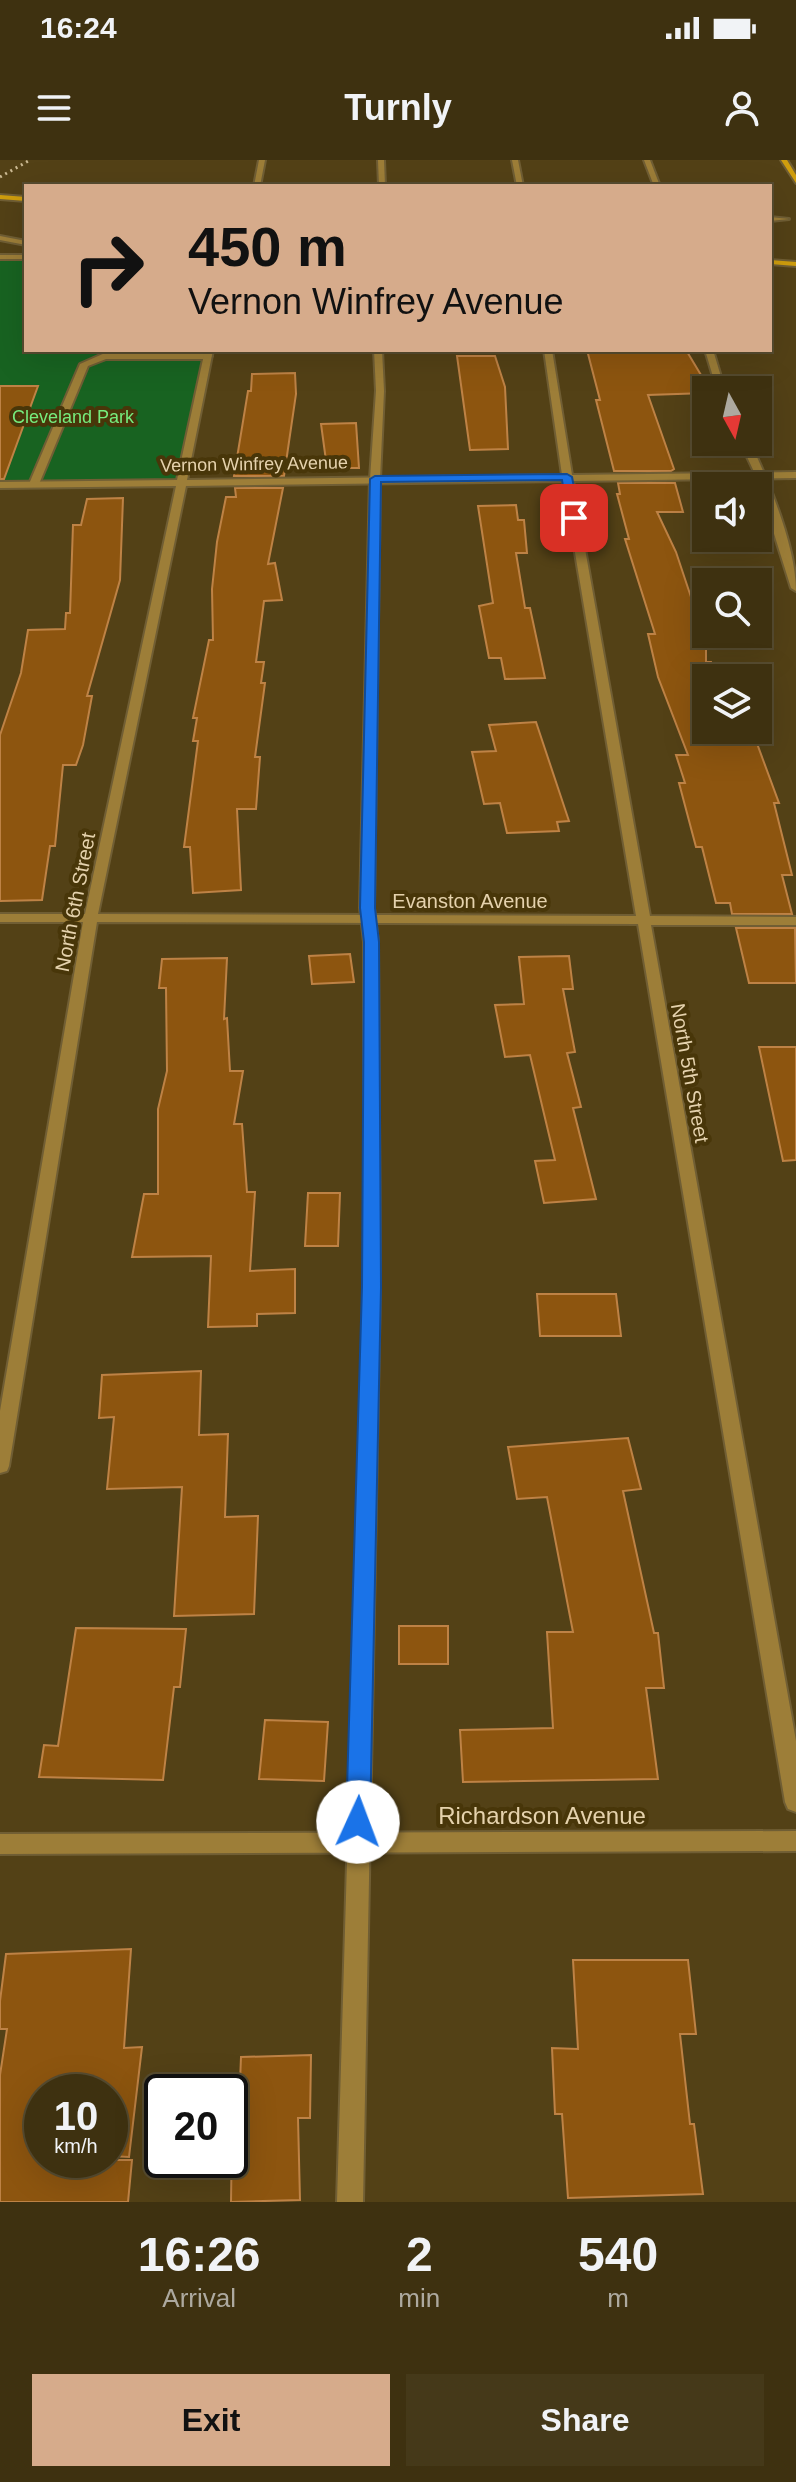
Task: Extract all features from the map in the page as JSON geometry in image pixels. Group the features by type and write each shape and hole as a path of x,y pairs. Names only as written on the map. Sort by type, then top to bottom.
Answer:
{"street":[{"path":"257,184 262,160"},
{"path":"381,160 382,184"},
{"path":"515,160 520,184"},
{"path":"647,160 656,184"},
{"path":"789,164 796,181"},
{"path":"0,197 24,199"},
{"path":"772,219 785,219"},
{"path":"0,238 24,243"},
{"path":"0,257 24,257"},
{"path":"772,262 796,264"},
{"path":"350,2202 372,1287 371,921 367,908 375,479 380,391 378,352"},
{"name":"North 5th Street","path":"548,352 567,477 796,1802"},
{"path":"710,352 717,376"},
{"path":"34,484 84,364 105,356 209,353"},
{"name":"North 6th Street","path":"0,1466 91,917 209,353"},
{"name":"Vernon Winfrey Avenue","path":"772,476 796,475"},
{"name":"Vernon Winfrey Avenue","path":"0,485 692,476"},
{"path":"772,511 796,588"},
{"name":"Evanston Avenue","path":"0,918 796,921"},
{"name":"Richardson Avenue","path":"0,1844 796,1841"}],"green space":[{"name":"Cleveland Park","path":"0,257 24,257 24,352 209,352 181,481 0,484"}],"building":[{"path":"588,352 687,352 702,376 692,376 692,393 648,395 674,469 671,471 614,471 596,400 600,400"},
{"path":"457,356 495,356 505,387 508,449 470,450"},
{"path":"295,373 296,394 284,476 234,476 252,374"},
{"path":"0,386 38,386 4,479 0,479"},
{"path":"356,423 359,468 327,468 321,424"},
{"path":"618,483 675,483 683,512 657,512 676,552 692,600 692,648 706,648 706,662 711,664 692,664 692,744 757,744 779,803 774,803 792,875 782,875 792,914 732,914 730,903 716,903 702,847 696,847 679,783 685,783 676,755 688,755 658,677 648,634 655,634 625,539 629,539 617,494 620,494"},
{"path":"235,488 283,488 268,564 275,563 282,600 264,601 256,662 264,662 261,683 265,683 255,757 260,757 256,809 237,809 241,890 193,893 190,847 184,847 198,741 193,741 197,718 193,718 209,640 213,640 212,589 217,542 226,497 236,497"},
{"path":"123,498 120,580 87,696 92,696 83,745 76,765 63,765 55,846 50,846 42,900 0,901 0,735 21,673 28,630 65,629 66,613 70,613 73,525 81,525 87,499"},
{"path":"516,505 518,520 524,520 527,553 516,553 525,608 530,608 545,678 505,679 501,658 489,658 479,606 493,603 478,506"},
{"path":"536,722 569,821 557,822 559,831 507,833 500,803 484,804 472,752 496,751 489,725"},
{"path":"736,928 795,928 796,983 749,983"},
{"path":"350,954 354,982 312,984 309,956"},
{"path":"569,956 573,989 563,989 575,1052 567,1053 581,1107 573,1108 596,1199 544,1203 535,1161 555,1160 530,1055 505,1057 495,1005 524,1004 519,957"},
{"path":"227,958 224,1019 227,1018 230,1071 243,1071 234,1124 242,1124 247,1192 255,1192 250,1271 295,1269 295,1313 257,1314 257,1326 208,1327 211,1256 132,1257 144,1194 158,1194 158,1109 167,1071 166,988 159,988 162,959"},
{"path":"759,1047 796,1047 796,1160 783,1161"},
{"path":"308,1193 340,1193 338,1246 305,1246"},
{"path":"537,1294 616,1294 621,1336 540,1336"},
{"path":"201,1371 199,1435 228,1434 225,1517 258,1516 254,1614 174,1616 182,1487 107,1489 114,1417 99,1418 102,1375"},
{"path":"628,1438 641,1489 623,1491 654,1633 658,1633 664,1688 646,1688 658,1779 463,1782 460,1730 553,1728 547,1632 573,1632 547,1497 517,1499 508,1447"},
{"path":"399,1626 448,1626 448,1664 399,1664"},
{"path":"76,1628 186,1629 180,1687 174,1687 163,1780 39,1777 44,1745 58,1746"},
{"path":"265,1720 328,1722 324,1781 259,1779"},
{"path":"131,1949 124,2048 142,2047 129,2157 128,2074 24,2074 24,2178 128,2178 128,2160 132,2160 128,2202 0,2202 0,2075 7,2029 0,2029 0,2001 6,1954"},
{"path":"573,1960 688,1960 696,2034 680,2034 690,2124 694,2124 703,2194 568,2198 562,2114 555,2114 552,2048 578,2049"},
{"path":"311,2055 310,2118 298,2118 300,2200 231,2202 231,2178 248,2178 248,2074 240,2074 241,2057"}],"railway":[{"path":"0,177 30,160"}],"route":[{"path":"358,1822 372,1287 371,921 367,908 375,479 567,477 574,518"}]}
